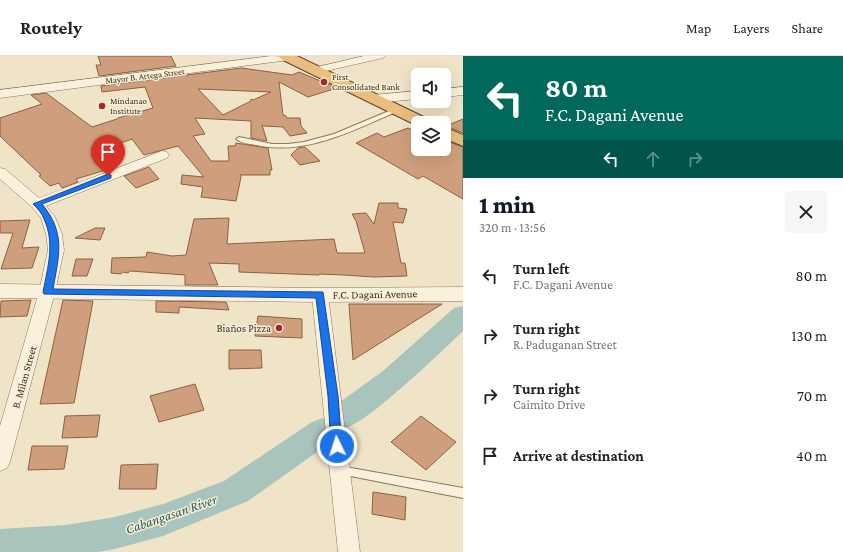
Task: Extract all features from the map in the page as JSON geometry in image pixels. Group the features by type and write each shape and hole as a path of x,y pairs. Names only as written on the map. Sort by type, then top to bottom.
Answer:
{"highway":[{"path":"288,57 411,117"},
{"path":"451,135 463,141"}],"street":[{"path":"317,70 379,56"},
{"name":"Mayor B. Artega Street","path":"0,94 288,57"},
{"path":"451,92 463,91"},
{"path":"373,99 411,96"},
{"path":"37,204 162,155"},
{"name":"B. Milan Street","path":"0,172 37,204 48,216 54,234 56,250 48,292 0,462"},
{"name":"F.C. Dagani Avenue","path":"0,291 463,294"},
{"path":"320,294 333,396 349,552"}],"lane":[{"path":"239,139 273,146 308,143 329,137 396,110"},
{"path":"340,470 463,493"}],"building":[{"path":"98,56 171,56 176,66 99,76 96,65 101,65"},
{"path":"241,68 292,75 299,72 337,88 308,97 279,82 283,115 287,118 300,118 301,126 307,133 290,136 283,127 262,125 267,141 251,138 251,121 195,118 205,134 193,136 211,161 229,161 228,146 235,146 236,143 268,148 272,170 270,170 270,175 240,175 241,177 236,201 201,197 203,187 181,184 182,175 204,177 178,146 144,155 132,139 101,150 116,167 76,179 78,182 62,188 59,183 50,186 39,176 41,175 0,136 0,118 42,104 31,95 46,93 92,127 153,108 145,87 102,92 101,86","holes":["198,89 271,92 253,100 251,99 251,101 223,115"]},
{"path":"463,119 463,133 451,128 451,124"},
{"path":"408,128 411,130 411,156 451,156 451,143 463,147 463,199 423,176 418,179 356,143 377,133 384,137"},
{"path":"305,147 320,161 300,165 291,155 298,148"},
{"path":"149,167 159,179 136,188 124,176"},
{"path":"379,203 398,203 398,208 407,209 403,223 393,222 401,263 405,263 407,276 373,277 239,272 239,264 209,263 218,285 185,285 185,275 130,271 128,273 122,272 121,274 111,273 112,258 146,257 147,252 172,256 186,255 194,219 229,218 227,244 334,239 337,253 365,253 356,221 352,214 366,213 374,224"},
{"path":"30,220 22,248 39,247 32,268 1,269 13,233 0,233 0,221"},
{"path":"95,228 105,228 100,240 75,238"},
{"path":"76,259 93,259 87,276 72,276"},
{"path":"31,300 27,316 0,317 1,301"},
{"path":"63,300 93,301 74,403 40,404"},
{"path":"156,301 226,302 229,310 179,307 179,313 156,312"},
{"path":"349,304 442,304 353,360"},
{"name":"Biaños Pizza","path":"258,316 302,319 302,338 255,336"},
{"path":"229,350 261,350 262,368 229,369"},
{"path":"195,384 204,410 159,422 150,396"},
{"path":"100,415 97,437 62,438 65,416"},
{"path":"421,416 456,442 426,470 391,442"},
{"path":"32,446 68,446 64,469 28,470"},
{"path":"158,464 156,489 119,489 121,465"},
{"path":"373,492 406,497 405,520 372,514"}],"waterway":[{"name":"Cabangasan River","path":"344,416 393,379 463,315"},
{"name":"Cabangasan River","path":"0,546 66,541 115,533 163,520 236,491 323,431"}],"place":[{"name":"First Consolidated Bank","path":"324,82"},
{"name":"Mindanao Institute","path":"102,106"},
{"name":"Biaños Pizza","path":"279,328"}],"route":[{"path":"108,176 63,192 37,204 48,216 54,234 56,250 48,292 320,294 333,396 337,446"}]}
